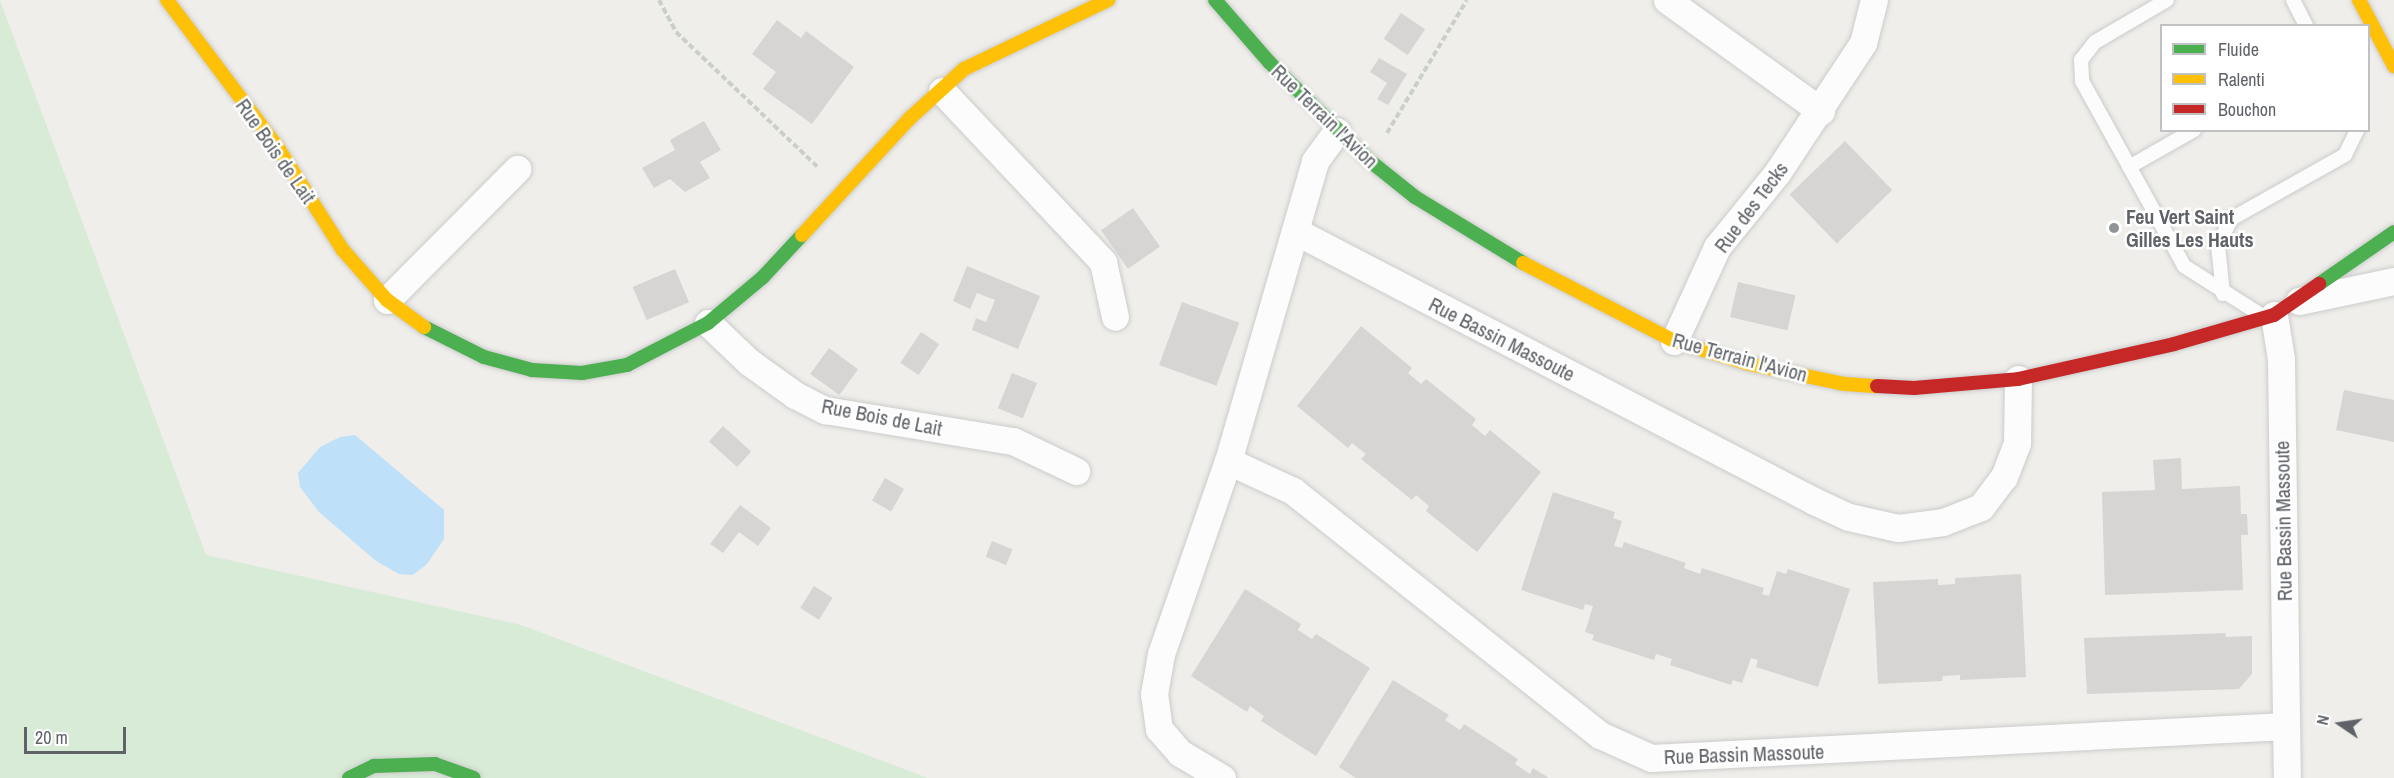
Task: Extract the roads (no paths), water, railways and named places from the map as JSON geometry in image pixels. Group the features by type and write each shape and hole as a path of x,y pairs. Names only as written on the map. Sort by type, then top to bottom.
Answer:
{"street":[{"name":"Rue Bois de Lait","path":"171,1 278,148 342,249 387,300 435,335 484,357 532,370 582,374 627,365 708,323 763,277 845,192 910,118 964,69 1108,0"},
{"name":"Rue Terrain l'Avion","path":"1215,0 1337,131 1370,161 1415,196 1554,283 1674,341 1749,363 1845,384 1914,388 2018,379 2174,344 2270,317 2299,301 2394,232"},
{"path":"1667,0 1821,111"},
{"name":"Rue des Tecks","path":"1674,341 1717,247 1821,111 1863,43 1874,0"},
{"path":"2359,0 2394,66"},
{"path":"942,91 1103,262 1115,317"},
{"path":"1222,778 1180,753 1159,729 1154,694 1161,654 1228,461 1315,161 1337,131"},
{"path":"387,300 517,169"},
{"name":"Rue Bassin Massoute","path":"1295,231 1814,501 1849,516 1898,528 1943,522 1981,507 2004,477 2017,443 2018,379"},
{"name":"Rue Terrain l'Avion","path":"2299,301 2394,281"},
{"name":"Rue Bassin Massoute","path":"2270,317 2281,359 2287,778"},
{"name":"Rue Bois de Lait","path":"708,323 749,362 795,395 825,410 1013,441 1076,471"},
{"name":"Rue Bassin Massoute","path":"1228,461 1293,491 1600,735 1651,758 2285,726"},
{"path":"349,778 374,766 435,764 474,778"}],"lane":[{"path":"2167,0 2095,42 2081,60 2082,81 2184,266 2223,294 2270,317"},
{"path":"2293,0 2305,24"},
{"path":"2129,167 2190,132"},
{"path":"2223,294 2218,245 2231,219 2345,155 2355,132"}],"water":[{"path":"355,435 444,510 444,539 427,564 413,575 399,574 376,561 319,512 300,487 298,473 320,447 340,437"}],"place":[{"name":"Feu Vert Saint Gilles Les Hauts","path":"2114,228"}]}
